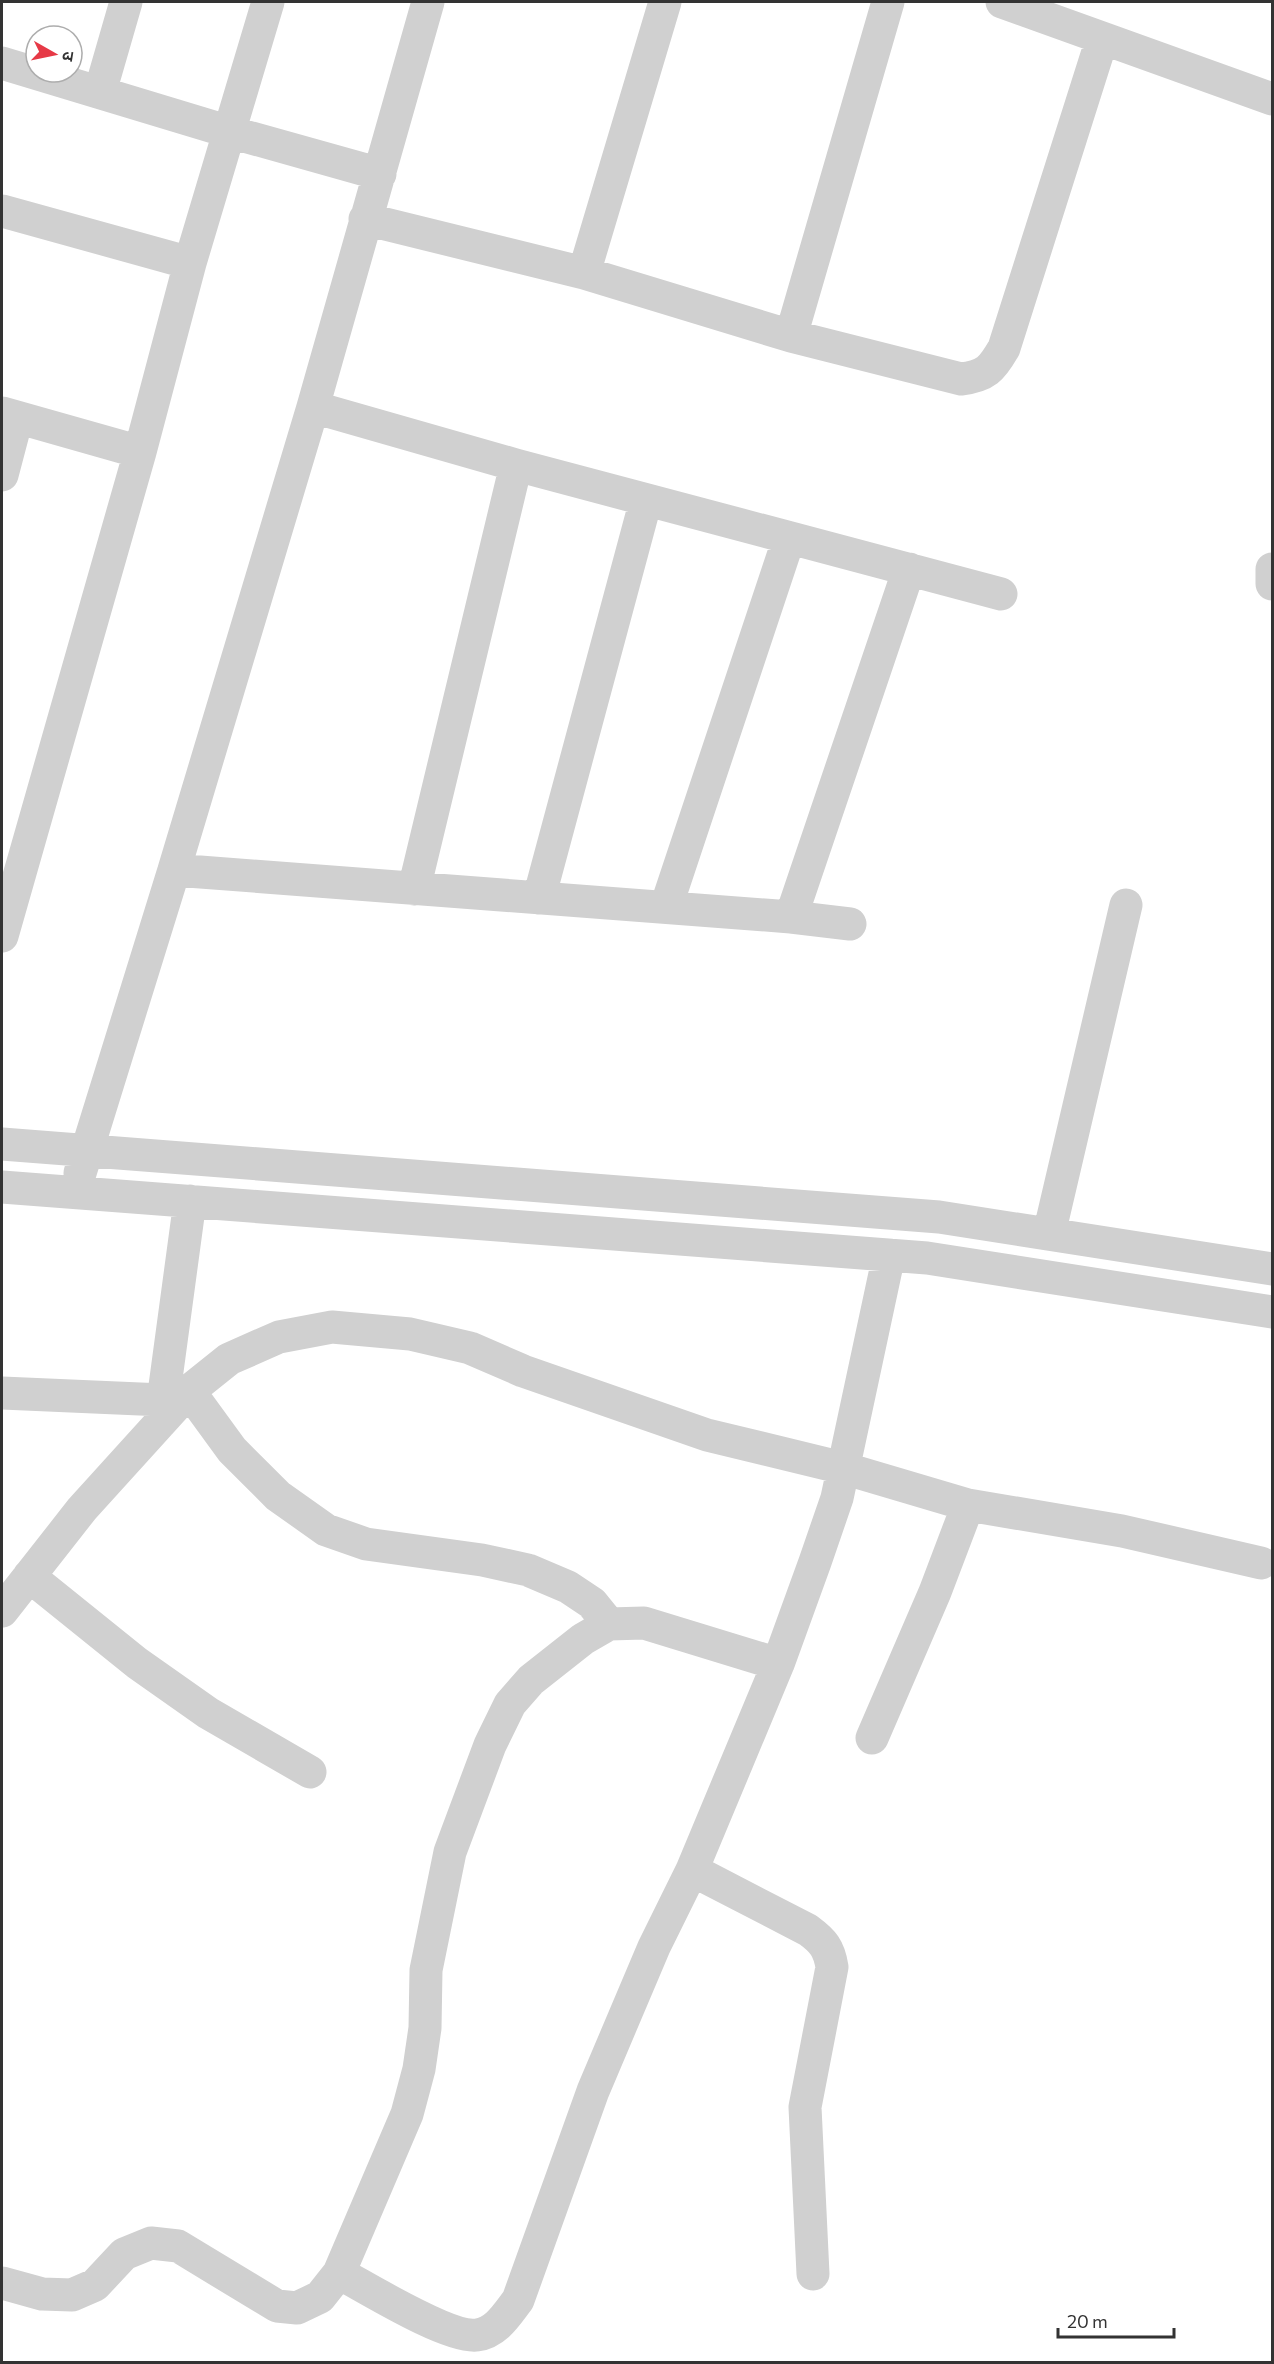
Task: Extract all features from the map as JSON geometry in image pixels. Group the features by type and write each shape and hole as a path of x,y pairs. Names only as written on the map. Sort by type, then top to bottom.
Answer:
{"street":[{"path":"100,92 126,2"},
{"path":"2,936 140,452 190,263 268,2"},
{"path":"75,1192 313,407 428,2"},
{"path":"584,273 665,2"},
{"path":"791,336 888,2"},
{"path":"1002,2 1272,99"},
{"path":"365,219 584,273 791,336 961,379 976,377 992,369 1004,348 1102,39"},
{"path":"2,63 230,132 380,174"},
{"path":"2,211 190,263"},
{"path":"313,407 516,465 1001,594"},
{"path":"2,475 9,416 140,452"},
{"path":"414,889 516,465"},
{"path":"540,898 646,500"},
{"path":"666,907 789,538"},
{"path":"791,917 909,569"},
{"path":"1272,569 1272,584"},
{"path":"174,870 666,907 850,924"},
{"path":"1049,1234 1126,905"},
{"path":"2,1144 939,1217 1272,1269"},
{"path":"2,1187 927,1258 1272,1312"},
{"path":"170,1404 190,1201"},
{"path":"339,2273 442,2328 477,2335 498,2326 518,2300 592,2091 654,1947 692,1870 778,1664 837,1498 890,1255"},
{"path":"2,1611 82,1509 170,1404 229,1359 279,1337 332,1327 410,1334 470,1348 523,1371 707,1435 843,1468 968,1505 1122,1531 1261,1563"},
{"path":"2,1393 170,1404 232,1450 278,1496 326,1530 366,1544 482,1560 528,1570 568,1587 592,1603 609,1624"},
{"path":"872,1738 935,1592 968,1505"},
{"path":"29,1576 137,1663 208,1713 310,1772"},
{"path":"2,2283 42,2294 72,2295 95,2284 124,2254 151,2243 178,2246 277,2306 297,2308 320,2297 339,2273 407,2115 419,2070 425,2028 426,1970 450,1852 490,1745 510,1704 531,1680 584,1638 609,1624 644,1623 778,1664"},
{"path":"692,1870 808,1930 829,1950 832,1966 805,2107 813,2274"}]}
